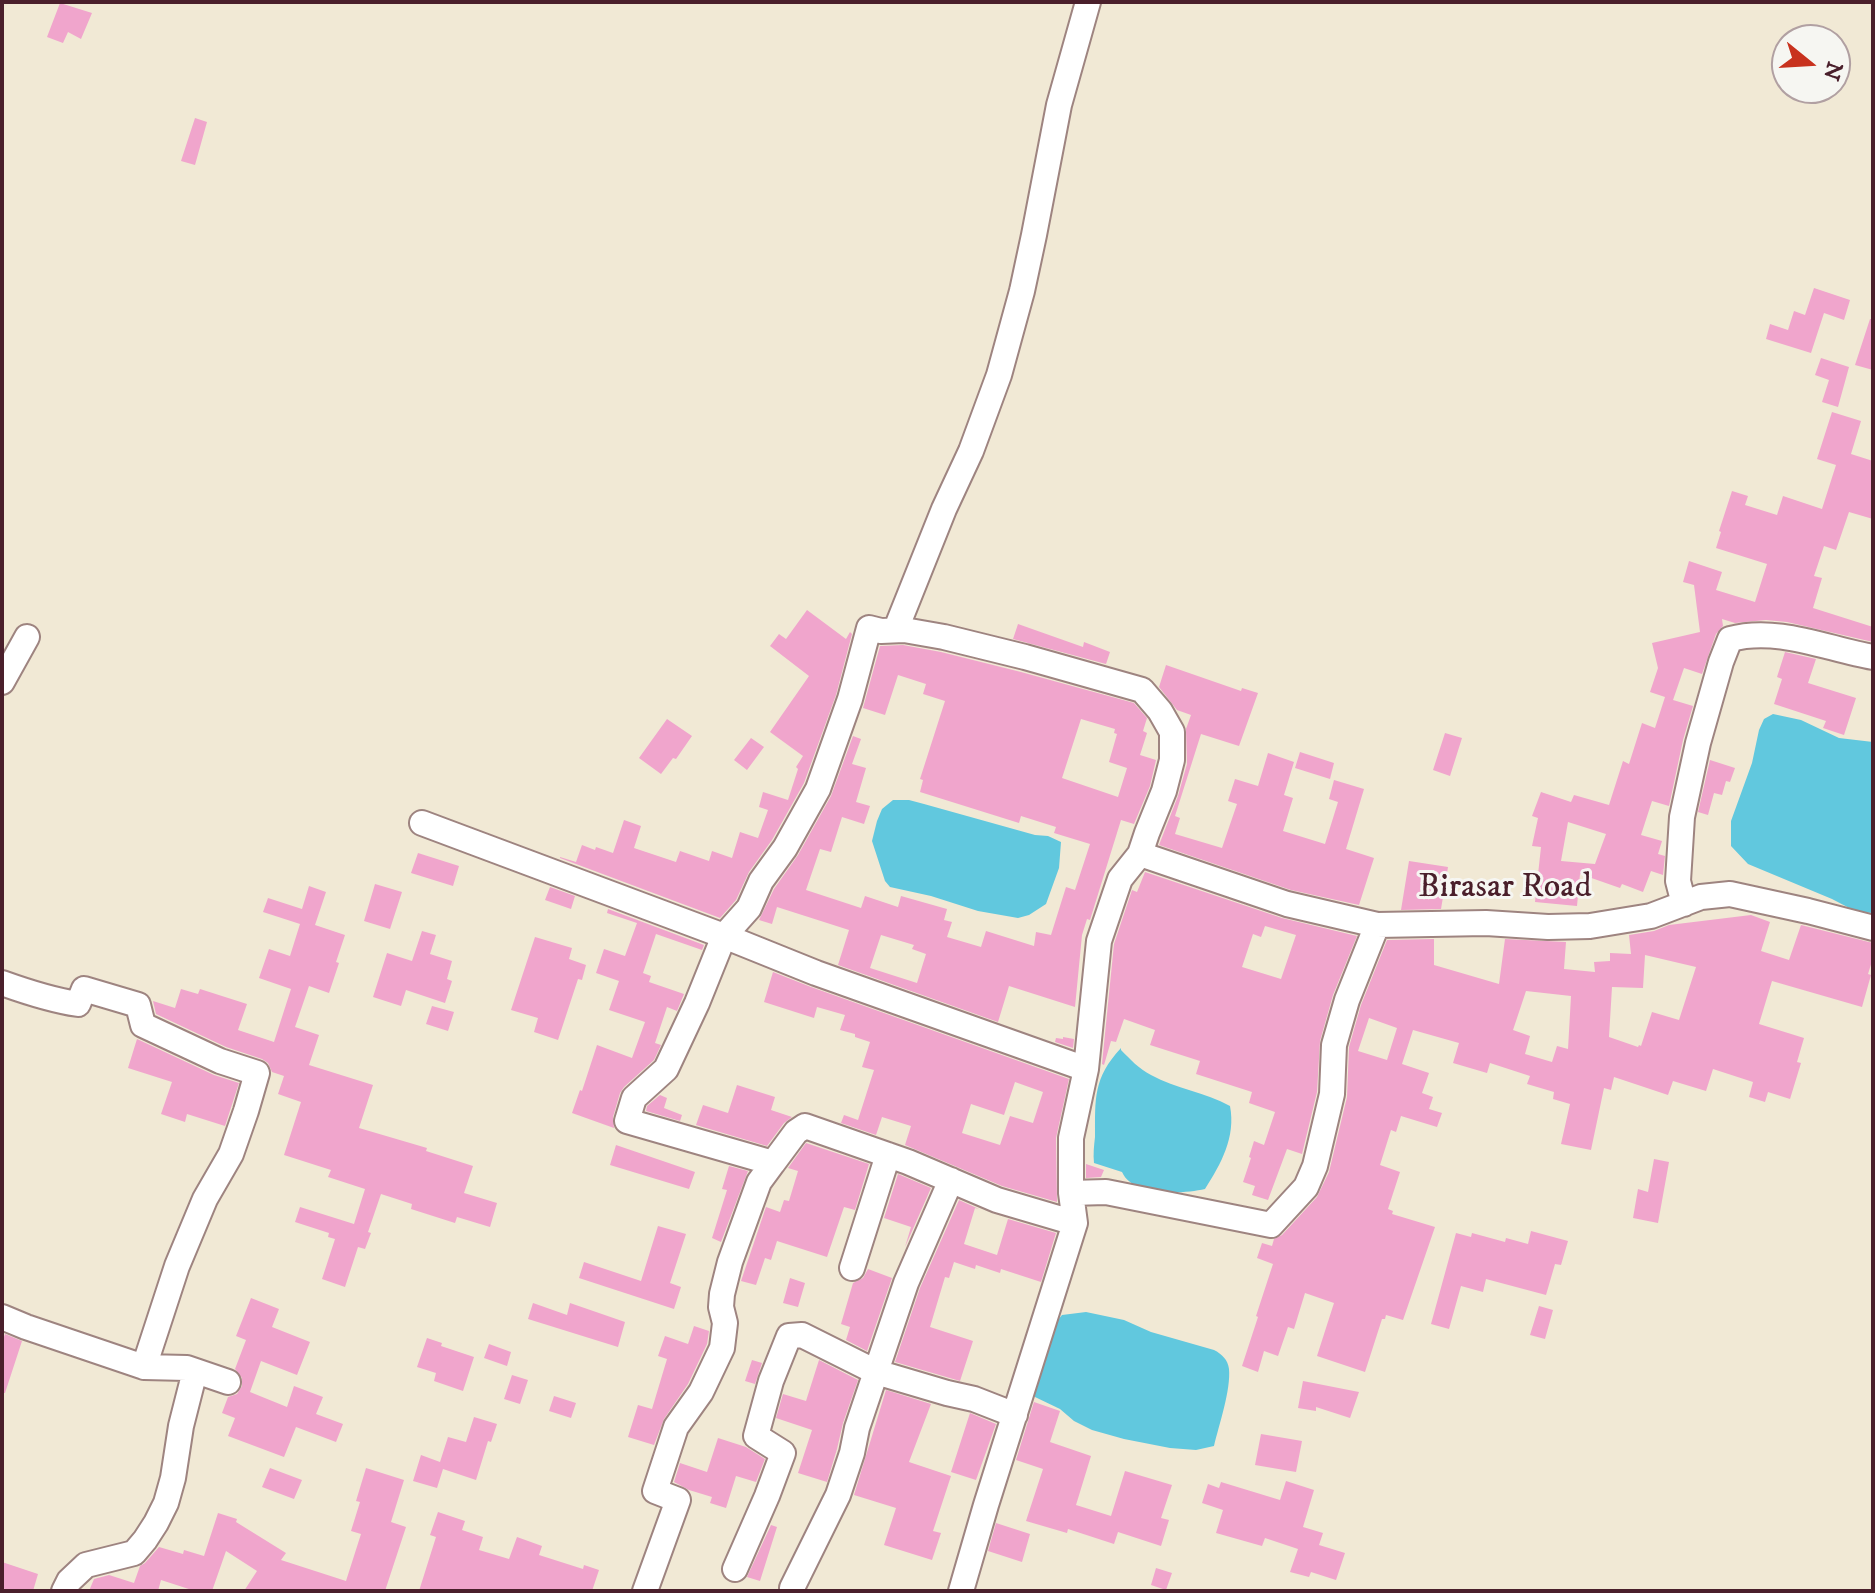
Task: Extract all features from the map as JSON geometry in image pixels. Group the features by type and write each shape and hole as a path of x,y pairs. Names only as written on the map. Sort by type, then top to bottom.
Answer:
{"street":[{"path":"896,629 971,451 999,375 1022,291 1059,105 1088,2"},
{"path":"773,1163 627,1121 634,1098 666,1069 724,936 749,908 761,881 785,848 818,789 850,699 869,628 944,637 1142,690 1160,711 1172,732 1172,760 1164,791 1140,854 1120,879 1099,941 1086,1069 1071,1138 1071,1193 1075,1223 961,1591"},
{"path":"1684,904 1678,881 1682,817 1698,743 1730,639 1757,635 1781,637 1873,657"},
{"path":"2,682 27,637"},
{"path":"422,823 816,973 1086,1069"},
{"name":"Birasar Road","path":"1140,854 1287,904 1377,925 1486,923 1590,926 1651,916 1701,897 1730,894 1873,928"},
{"path":"1071,1193 1106,1192 1271,1225 1306,1187 1315,1166 1332,1094 1334,1045 1347,1000 1377,925"},
{"path":"2,983 65,1002 78,1004 84,989 138,1005 143,1025 220,1061 257,1073 231,1154 205,1199 177,1266 144,1367"},
{"path":"645,1591 678,1500 655,1491 676,1427 701,1392 722,1348 725,1323 722,1294 730,1262 759,1182 796,1132 805,1126 888,1155 997,1200 1075,1223"},
{"path":"852,1268 888,1155"},
{"path":"792,1588 838,1495 906,1283 951,1180"},
{"path":"2,1317 144,1367 187,1368 228,1382"},
{"path":"735,1569 783,1453 756,1436 789,1336 802,1335 876,1372 974,1399 1015,1415"},
{"path":"64,1591 69,1581 86,1565 134,1553 156,1523 173,1478 181,1426 195,1371"}],"water":[{"path":"1773,714 1801,720 1839,738 1873,742 1873,913 1857,912 1748,864 1731,846 1731,821 1752,763 1759,730 1764,719"},
{"path":"893,800 909,800 1061,842 1059,868 1046,904 1018,918 978,911 890,887 885,881 872,841 882,809"},
{"path":"1121,1048 1135,1064 1151,1075 1230,1106 1229,1139 1222,1160 1205,1189 1184,1192 1147,1190 1136,1186 1122,1172 1094,1163 1095,1111 1100,1079"},
{"path":"1086,1312 1124,1320 1222,1355 1229,1377 1214,1446 1196,1450 1170,1448 1124,1439 1092,1430 1035,1397 1032,1390 1054,1325 1062,1315"}],"building":[{"path":"60,3 92,13 81,39 68,32 63,43 47,37"},
{"path":"195,118 207,122 195,165 181,161"},
{"path":"1814,288 1850,300 1844,320 1824,313 1811,353 1766,339 1770,324 1788,330 1794,311 1805,315"},
{"path":"1870,319 1873,319 1873,370 1855,365"},
{"path":"1821,358 1849,367 1838,407 1822,402 1829,380 1815,375"},
{"path":"1832,412 1861,421 1851,454 1873,461 1873,519 1849,512 1836,550 1824,546 1814,576 1822,578 1813,608 1873,627 1873,642 1787,622 1766,620 1735,623 1722,619 1723,626 1716,634 1702,674 1684,668 1673,700 1693,706 1669,806 1652,801 1641,835 1662,841 1658,854 1665,856 1663,875 1651,871 1643,892 1622,884 1620,888 1580,874 1577,906 1535,902 1541,847 1532,846 1538,818 1532,816 1541,792 1571,802 1574,795 1609,805 1623,761 1629,764 1642,723 1655,728 1665,697 1650,692 1658,668 1652,643 1700,632 1694,585 1683,582 1689,561 1722,572 1716,590 1755,602 1767,564 1716,548 1732,491 1748,496 1745,505 1777,515 1783,496 1822,509 1836,465 1817,459","holes":["1568,822 1606,834 1595,864 1561,861"]},
{"path":"807,610 846,639 850,632 852,634 836,695 804,783 772,840 749,872 736,900 720,918 560,858 576,862 582,845 613,853 624,820 641,826 634,848 676,862 680,851 709,861 712,851 732,858 740,832 758,838 768,810 759,807 763,792 788,800 798,769 796,767 803,756 770,732 809,676 770,646 779,634 786,639"},
{"path":"1018,624 1083,647 1084,642 1110,652 1106,664 1013,639"},
{"path":"903,645 941,652 1021,672 1134,703 1147,718 1143,731 1147,733 1140,755 1156,760 1150,786 1134,824 1121,820 1090,920 1087,919 1082,935 1075,1007 1009,986 998,1022 838,965 849,930 777,907 772,924 759,920 774,889 798,855 831,796 853,736 861,739 852,764 866,768 856,802 870,806 864,824 842,817 831,852 820,849 806,890 861,908 865,896 898,907 901,896 947,909 944,920 952,922 947,937 981,947 986,931 1034,946 1036,932 1051,935 1066,887 1075,890 1090,844 1054,833 1056,827 1021,816 1019,823 920,792 923,780 920,779 945,701 923,694 926,684 898,675 885,715 863,708 880,646","holes":["1081,719 1115,729 1114,733 1117,734 1109,762 1127,768 1118,797 1062,778","881,935 914,945 912,949 926,954 917,983 870,968"]},
{"path":"1785,652 1816,659 1808,683 1856,698 1844,735 1823,728 1826,721 1774,704 1782,679 1777,677"},
{"path":"1166,665 1241,691 1242,688 1258,693 1239,746 1201,734 1175,816 1180,818 1175,834 1222,848 1237,804 1228,801 1235,779 1258,786 1268,753 1294,762 1284,795 1293,798 1283,831 1325,844 1338,802 1329,799 1334,780 1364,789 1346,849 1374,858 1359,905 1291,890 1159,845 1187,764 1186,729 1191,715 1177,710 1159,687"},
{"path":"667,719 692,736 661,774 639,758"},
{"path":"1445,733 1462,738 1450,776 1433,770"},
{"path":"751,738 764,747 747,770 734,760"},
{"path":"1300,752 1334,763 1330,779 1295,768"},
{"path":"1710,760 1735,768 1730,782 1726,781 1722,795 1714,793 1708,815 1698,812"},
{"path":"418,853 459,866 453,886 411,873"},
{"path":"1409,861 1448,867 1441,909 1401,910"},
{"path":"1145,872 1282,918 1357,936 1333,995 1320,1041 1317,1092 1302,1154 1287,1149 1268,1200 1252,1195 1255,1186 1243,1182 1254,1141 1264,1145 1275,1112 1249,1103 1252,1092 1196,1074 1200,1061 1150,1045 1155,1030 1124,1019 1116,1042 1111,1041 1102,1064 1114,944 1132,890 1137,892","holes":["1265,926 1296,935 1281,979 1242,967 1253,934 1261,937"]},
{"path":"375,884 402,892 390,929 364,921"},
{"path":"309,886 326,892 315,925 345,935 329,993 309,986 295,1027 319,1035 309,1065 373,1085 359,1128 427,1148 426,1151 473,1166 464,1193 497,1203 490,1227 457,1217 455,1223 411,1209 412,1204 381,1194 365,1249 358,1247 345,1287 322,1279 335,1239 328,1237 329,1233 295,1222 300,1207 354,1224 365,1189 328,1177 331,1170 284,1155 301,1102 278,1094 284,1076 272,1072 262,1059 226,1047 156,1014 153,1001 175,1008 181,989 198,994 200,989 247,1004 238,1030 274,1042 291,989 259,978 269,949 290,956 300,924 263,912 268,898 302,909"},
{"path":"550,887 575,896 571,909 545,900"},
{"path":"608,909 704,945 702,950 656,934 643,973 651,976 649,982 684,994 677,1011 667,1007 655,1043 661,1045 654,1060 620,1093 613,1117 614,1128 572,1113 597,1045 632,1058 645,1022 609,1010 619,981 596,973 604,949 625,956 637,923 607,913"},
{"path":"1751,915 1770,922 1761,951 1789,960 1801,925 1873,943 1868,974 1871,975 1862,1007 1772,981 1759,1024 1804,1038 1797,1062 1801,1063 1790,1099 1768,1092 1765,1102 1749,1097 1753,1082 1713,1069 1706,1091 1673,1081 1668,1095 1614,1077 1611,1090 1604,1088 1591,1150 1561,1144 1570,1104 1553,1099 1554,1092 1527,1084 1530,1076 1490,1063 1487,1073 1453,1063 1459,1043 1413,1030 1402,1064 1429,1073 1422,1093 1433,1097 1429,1109 1442,1113 1437,1127 1401,1116 1396,1132 1391,1130 1380,1165 1400,1172 1388,1209 1393,1211 1392,1214 1435,1227 1403,1320 1386,1315 1382,1319 1365,1372 1317,1356 1334,1303 1305,1293 1294,1329 1288,1327 1278,1356 1264,1351 1258,1372 1242,1366 1273,1264 1257,1258 1262,1243 1272,1246 1274,1239 1282,1235 1317,1197 1329,1172 1347,1097 1349,1047 1361,1005 1387,940 1434,939 1434,965 1499,984 1505,939 1566,942 1564,969 1595,972 1594,962 1610,961 1610,953 1631,954 1629,935 1669,925","holes":["1645,955 1696,967 1679,1020 1652,1012 1641,1046 1638,1047 1609,1037 1612,987 1643,988","1526,991 1571,996 1568,1049 1557,1046 1552,1062 1525,1054 1530,1036 1513,1030","1369,1018 1397,1028 1387,1060 1358,1051"]},
{"path":"422,931 436,935 430,954 452,961 447,979 452,981 445,1003 406,990 401,1006 373,997 387,953 412,961"},
{"path":"535,937 572,948 569,959 586,965 582,980 578,979 558,1040 534,1032 538,1018 511,1010"},
{"path":"773,972 1069,1079 1056,1138 1057,1202 1002,1186 905,1145 911,1126 882,1117 876,1135 841,1123 844,1115 858,1120 874,1070 862,1067 870,1042 840,1030 845,1015 817,1007 814,1018 764,1002","holes":["1015,1082 1043,1092 1033,1123 1010,1116 1000,1145 962,1133 971,1104 1004,1115"]},
{"path":"432,1006 454,1012 448,1031 426,1024"},
{"path":"1056,1038 1074,1039 1073,1048 1055,1042"},
{"path":"137,1039 214,1075 239,1083 225,1126 187,1114 185,1122 161,1114 172,1082 128,1068"},
{"path":"737,1085 775,1097 771,1110 792,1117 767,1146 696,1125 703,1105 728,1113"},
{"path":"660,1095 667,1098 664,1108 682,1115 680,1121 646,1111 647,1106"},
{"path":"806,1143 869,1164 855,1210 844,1207 827,1257 777,1241 771,1260 765,1258 756,1285 741,1281 766,1207 780,1212 784,1200 789,1201 798,1171 788,1168"},
{"path":"616,1145 695,1172 689,1189 610,1165"},
{"path":"1654,1159 1669,1162 1658,1223 1633,1218 1638,1189 1648,1192"},
{"path":"1086,1164 1104,1170 1101,1177 1086,1178"},
{"path":"729,1166 748,1171 721,1242 712,1238 727,1190 722,1189"},
{"path":"898,1174 931,1188 905,1247 911,1227 884,1218"},
{"path":"959,1200 979,1209 975,1208 964,1244 997,1255 1008,1219 1056,1233 1041,1282 1001,1269 1000,1273 954,1262 949,1278 945,1277 930,1327 973,1341 960,1381 895,1362 920,1288"},
{"path":"658,1226 686,1234 670,1283 681,1287 674,1309 579,1278 584,1262 641,1281"},
{"path":"1531,1231 1568,1241 1561,1265 1555,1264 1546,1295 1486,1279 1483,1292 1461,1286 1449,1329 1431,1324 1456,1233 1471,1237 1472,1233 1505,1242 1506,1238 1528,1244"},
{"path":"868,1269 892,1278 867,1351 846,1340 850,1327 841,1324 853,1283 863,1278"},
{"path":"790,1278 805,1283 798,1307 783,1303"},
{"path":"251,1298 279,1309 272,1327 310,1342 297,1375 261,1361 250,1392 287,1407 294,1386 323,1397 316,1414 343,1424 336,1442 296,1427 284,1457 228,1436 235,1418 222,1413 228,1397 237,1394 242,1386 242,1378 235,1369 246,1340 236,1336"},
{"path":"533,1303 567,1315 570,1303 625,1322 618,1347 528,1319"},
{"path":"1539,1306 1553,1310 1545,1339 1530,1335"},
{"path":"694,1326 709,1331 707,1344 688,1384 664,1419 654,1445 628,1437 638,1405 652,1409 667,1359 658,1356 665,1336 688,1344"},
{"path":"5,1334 22,1341 5,1393 2,1393 2,1343"},
{"path":"427,1338 474,1357 463,1391 434,1381 436,1373 417,1367"},
{"path":"489,1344 511,1352 507,1366 484,1358"},
{"path":"752,1360 762,1363 755,1384 745,1381"},
{"path":"819,1360 858,1380 827,1482 798,1473 812,1430 776,1418 783,1394 806,1401"},
{"path":"512,1375 528,1380 520,1404 504,1399"},
{"path":"1303,1381 1359,1392 1350,1418 1316,1407 1316,1411 1298,1408"},
{"path":"886,1390 931,1404 909,1462 951,1476 933,1531 941,1533 932,1560 884,1545 896,1508 854,1495"},
{"path":"554,1396 576,1403 571,1418 549,1411"},
{"path":"1034,1402 1060,1411 1050,1442 1091,1456 1076,1505 1111,1516 1125,1471 1172,1485 1161,1518 1169,1520 1161,1546 1118,1532 1114,1544 1068,1529 1067,1533 1026,1521 1043,1469 1016,1460"},
{"path":"970,1413 996,1424 976,1480 951,1472"},
{"path":"474,1417 497,1424 491,1442 488,1441 476,1480 443,1469 437,1488 413,1481 421,1455 440,1462 448,1437 466,1442"},
{"path":"1261,1434 1302,1441 1296,1472 1255,1465"},
{"path":"718,1438 746,1447 765,1459 756,1482 736,1476 726,1508 710,1503 712,1497 674,1482 680,1463 707,1472"},
{"path":"270,1468 302,1480 294,1499 262,1487"},
{"path":"366,1468 404,1480 391,1522 406,1527 385,1591 244,1591 257,1571 226,1551 212,1591 195,1591 161,1580 158,1591 89,1591 94,1579 109,1575 134,1583 140,1566 159,1547 204,1556 218,1513 237,1519 236,1522 286,1553 281,1560 346,1581 361,1534 351,1531"},
{"path":"1286,1481 1314,1490 1303,1527 1323,1533 1319,1545 1345,1553 1336,1580 1311,1572 1309,1577 1290,1572 1298,1549 1265,1538 1262,1546 1216,1533 1223,1510 1202,1503 1208,1484 1219,1488 1221,1482 1280,1500"},
{"path":"438,1512 465,1521 462,1530 483,1537 479,1550 509,1559 517,1537 542,1546 539,1555 583,1569 584,1565 599,1570 592,1591 419,1591 436,1537 430,1535"},
{"path":"996,1523 1030,1534 1022,1562 988,1551"},
{"path":"771,1525 777,1527 760,1581 747,1577"},
{"path":"2,1562 38,1574 33,1591 2,1588"},
{"path":"1156,1568 1172,1573 1166,1590 1151,1585"}]}
